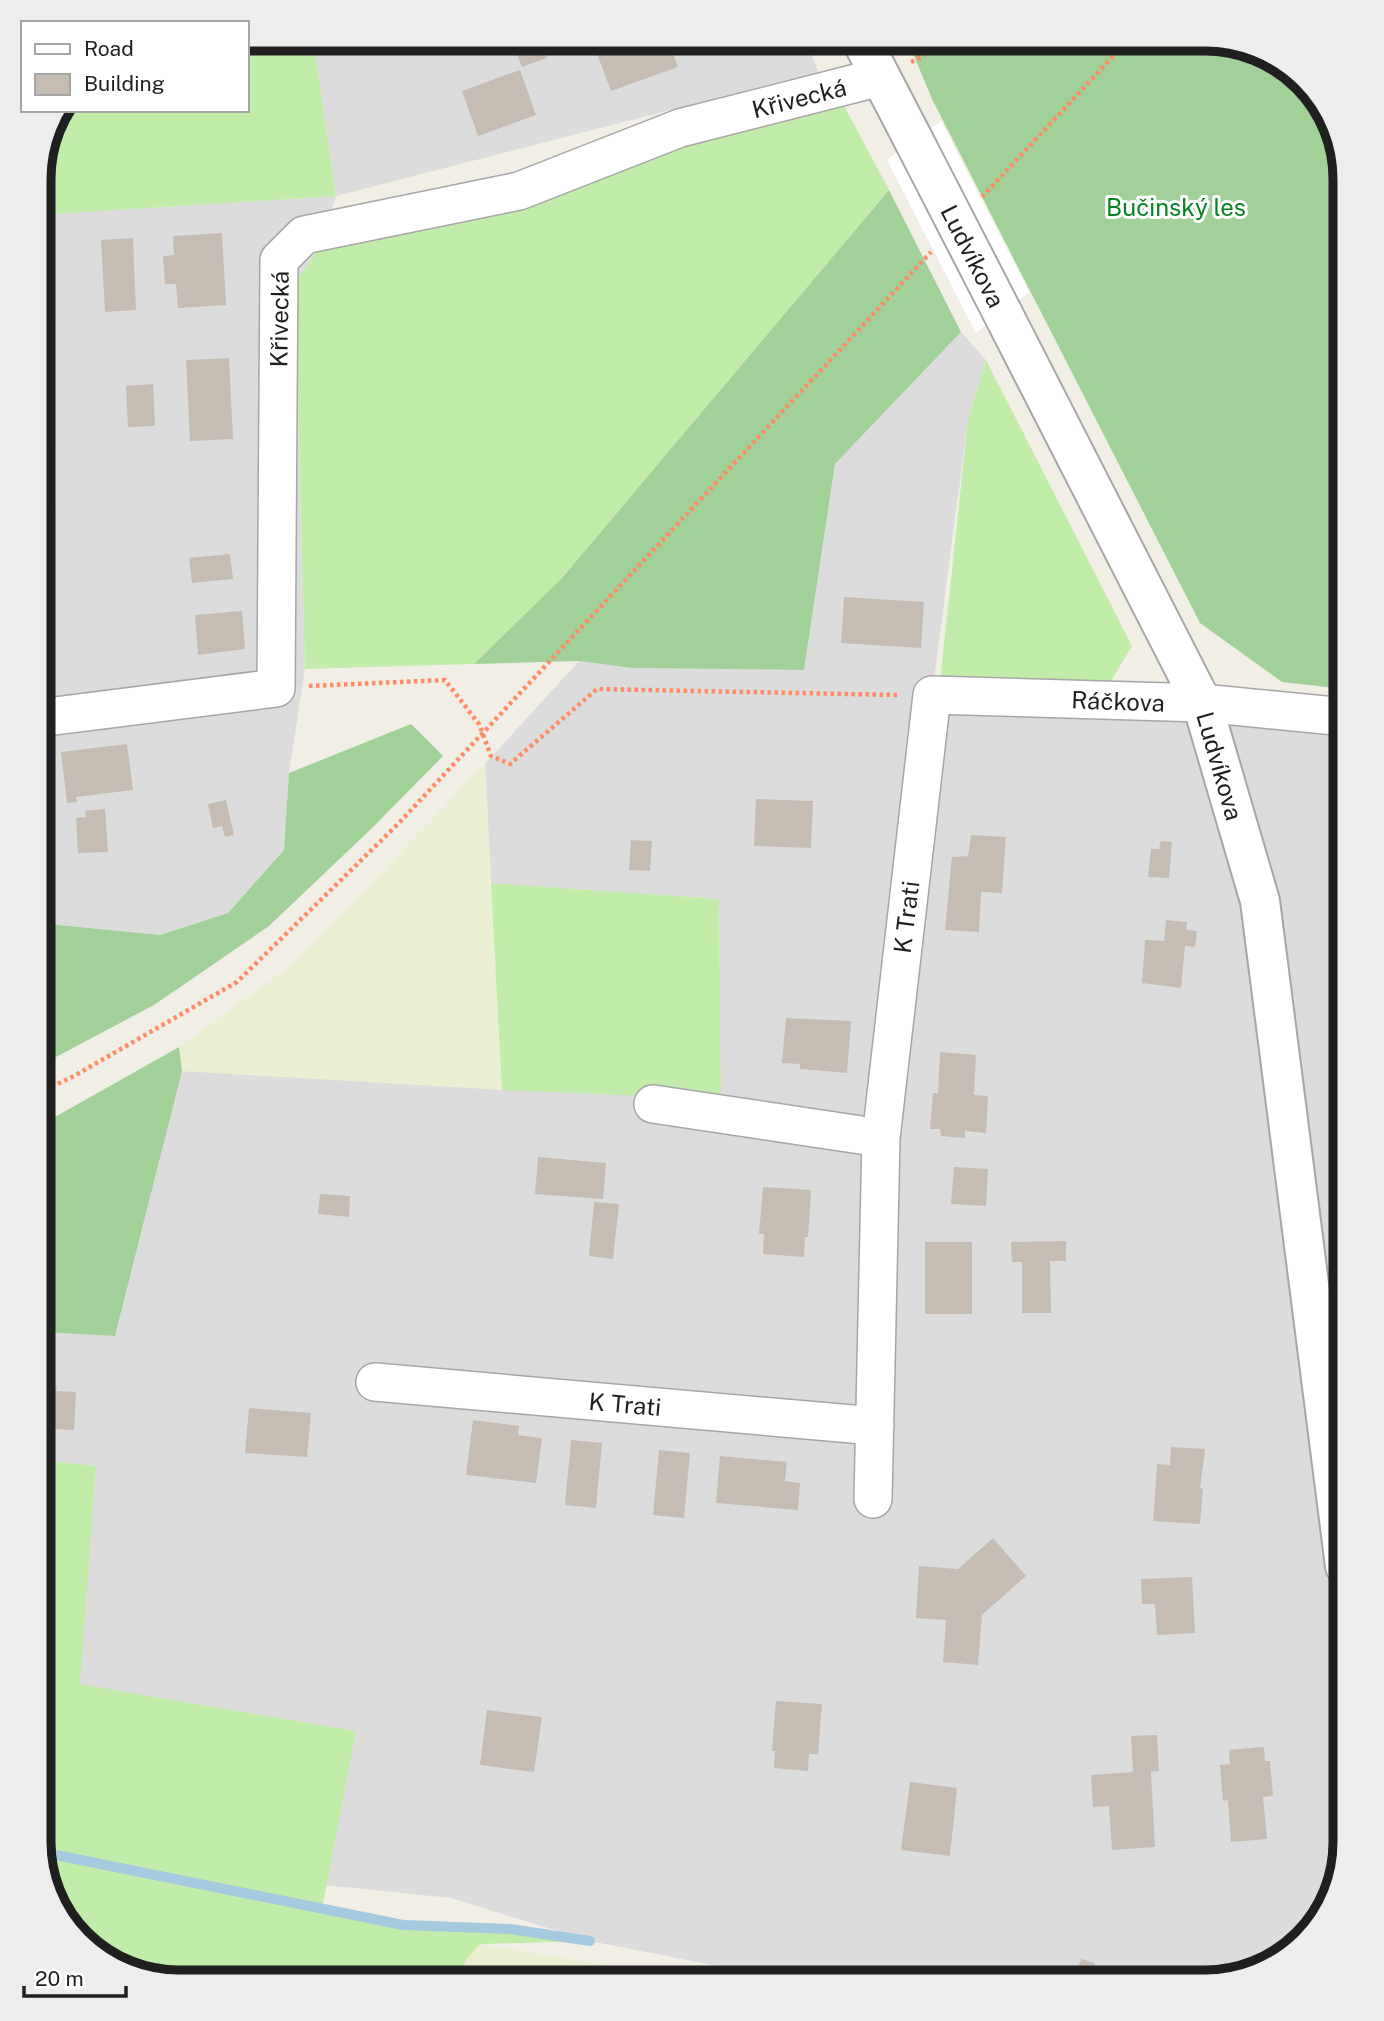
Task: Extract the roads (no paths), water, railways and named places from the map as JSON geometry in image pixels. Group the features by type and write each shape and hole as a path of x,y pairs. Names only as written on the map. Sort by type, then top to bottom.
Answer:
{"street":[{"name":"Ludvíkova","path":"867,51 1202,703 1260,901 1333,1465"},
{"name":"Křivecká","path":"51,716 276,688 279,261 304,235 519,191 680,128 880,77"},
{"name":"Ráčkova","path":"932,695 1202,703 1333,716"},
{"name":"K Trati","path":"873,1499 881,1138 932,695"},
{"path":"653,1104 881,1138"},
{"name":"K Trati","path":"376,1382 875,1426"}],"waterway":[{"path":"52,1854 403,1925 510,1929 590,1941"}],"park label":[{"name":"Bučinský les","path":"1176,207"}]}
